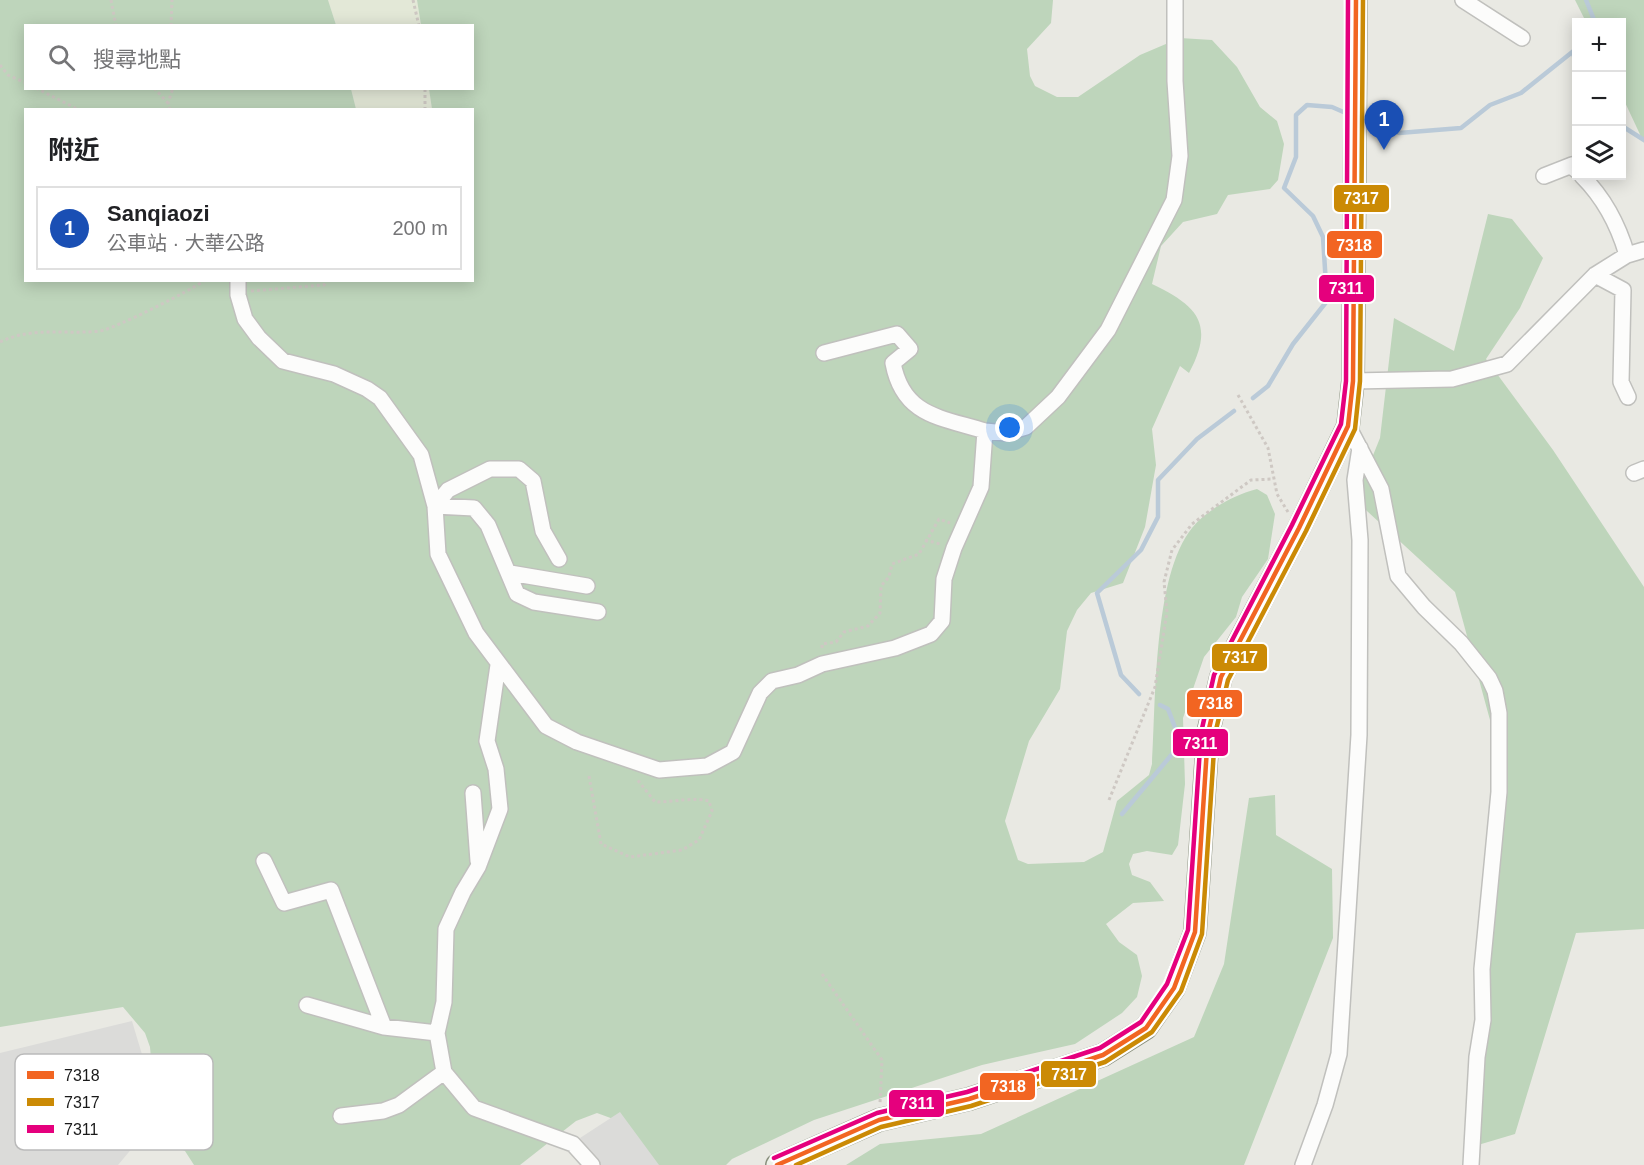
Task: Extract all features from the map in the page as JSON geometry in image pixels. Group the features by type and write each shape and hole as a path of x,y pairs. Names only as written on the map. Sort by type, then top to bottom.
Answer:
{"main road":[{"path":"777,1165 879,1120 969,1099 1103,1055 1146,1028 1174,988 1195,932 1208,733 1221,677 1299,528 1348,426 1353,381 1356,0"}],"street":[{"path":"824,353 897,334 910,349 893,363 897,385 919,410 985,431 1006,433 1026,427 1058,397 1108,330 1174,200 1180,156 1175,81 1174,0"},
{"path":"1463,0 1522,38"},
{"path":"1544,176 1572,165"},
{"path":"1586,180 1599,194 1621,233 1627,255"},
{"path":"1353,381 1452,379 1507,364 1595,275 1627,255 1644,250"},
{"path":"1595,275 1623,290 1621,381 1628,397"},
{"path":"238,288 244,319 259,338 283,361 334,374 367,388 380,398 421,455 435,506 438,554 476,633 546,726 577,742 659,770 707,766 733,752 760,693 772,681 798,675 822,664 895,648 931,634 942,621 944,579 981,487 985,431"},
{"path":"1348,426 1381,489 1398,576 1489,678 1495,691 1499,713 1498,792 1482,969 1483,1020 1477,1057 1471,1165"},
{"path":"1303,1165 1326,1105 1339,1054 1359,735 1360,540 1355,480 1360,448"},
{"path":"435,506 448,490 490,469 519,469 533,481 543,531 559,560"},
{"path":"435,506 474,508 488,525 517,594 534,602 598,612"},
{"path":"510,573 587,586"},
{"path":"498,665 487,741 496,769 500,809 478,867 463,892 446,929 444,1002 437,1033 444,1072 474,1108 573,1144 592,1165"},
{"path":"473,793 478,867"},
{"path":"264,861 284,903 331,890 384,1027"},
{"path":"307,1005 384,1027 437,1033"},
{"path":"341,1116 382,1111 399,1105 444,1072"}],"path":[{"path":"111,0 116,24"},
{"path":"171,24 172,0"},
{"path":"413,0 419,24"},
{"path":"0,65 8,75 24,82"},
{"path":"40,90 75,108"},
{"path":"156,90 168,103 169,108"},
{"path":"168,103 173,90"},
{"path":"425,90 425,108"},
{"path":"0,342 16,334 41,331 102,331 201,282"},
{"path":"238,288 261,289 324,285 326,282"},
{"path":"1238,395 1268,448 1277,494 1299,528"},
{"path":"1109,800 1155,687 1167,612 1164,582 1172,550 1191,524 1251,480 1273,479"},
{"path":"822,664 822,644 836,642 844,632 868,626 880,613 881,586 889,577 892,564 919,554 939,519 963,528"},
{"path":"590,776 601,844 630,857 682,850 699,840 712,811 709,801 696,798 681,802 655,802 621,756"},
{"path":"822,974 882,1060 879,1120"}],"green space":[{"path":"0,0 328,0 336,24 24,24 24,90 351,90 356,108 24,108 24,282 474,282 474,108 432,108 429,90 474,90 474,24 421,24 417,0 1053,0 1051,23 1027,49 1030,76 1035,86 1057,97 1078,97 1140,55 1180,38 1212,40 1237,67 1260,107 1277,121 1284,144 1278,180 1270,189 1228,195 1217,214 1183,222 1161,246 1152,284 1181,300 1191,309 1198,318 1201,342 1189,373 1180,366 1152,429 1156,465 1145,527 1123,583 1091,593 1077,610 1067,631 1060,689 1029,741 1005,821 1018,860 1028,864 1084,862 1103,852 1117,801 1149,775 1152,764 1156,675 1163,608 1179,549 1198,521 1222,504 1257,489 1267,495 1275,514 1268,559 1242,597 1236,617 1204,657 1183,718 1185,784 1178,845 1172,855 1147,851 1133,854 1129,864 1132,875 1150,882 1164,901 1133,903 1106,924 1119,942 1137,955 1142,976 1137,997 1122,1013 1075,1044 982,1065 814,1120 732,1159 726,1165 639,1165 616,1120 597,1113 576,1121 520,1165 194,1165 183,1150 213,1150 213,1054 151,1054 145,1033 123,1007 0,1027"},
{"path":"328,0 417,0 421,24 336,24"},
{"path":"1575,0 1644,0 1644,143 1626,105 1626,18 1584,18"},
{"path":"351,90 429,90 432,108 356,108"},
{"path":"1488,214 1512,219 1543,258 1520,308 1486,359 1553,450 1644,587 1644,929 1576,933 1515,1134 1478,1145 1488,938 1493,731 1455,592 1355,500 1380,438 1394,318 1454,351"},
{"path":"1275,795 1276,835 1332,869 1333,938 1244,1165 846,1165 880,1144 981,1134 1194,1037 1224,964 1249,798"}],"shaded area":[{"path":"132,1021 142,1054 15,1054 15,1150 131,1150 118,1165 0,1165 0,1053"},
{"path":"620,1112 659,1165 600,1165 580,1138"}],"waterway":[{"path":"1586,0 1593,18"},
{"path":"1362,119 1399,133 1461,128 1490,105 1521,93 1572,52"},
{"path":"1253,398 1268,386 1293,344 1327,301 1323,237 1313,216 1284,188 1296,157 1296,115 1307,105 1332,107 1348,114"},
{"path":"1626,129 1644,140"},
{"path":"1139,694 1121,675 1097,593 1141,550 1158,517 1158,480 1197,439 1234,411"},
{"path":"1122,814 1173,753 1178,735 1168,709 1160,705"}],"transit line":[{"name":"7311","path":"774,1158 877,1113 967,1092 1100,1048 1141,1022 1167,984 1188,930 1201,733 1214,675 1292,525 1341,424 1346,381 1348,0"},
{"name":"7318","path":"777,1165 879,1120 969,1099 1103,1055 1146,1028 1174,988 1195,932 1208,733 1221,677 1299,528 1348,426 1353,381 1356,0"},
{"name":"7317","path":"796,1165 881,1127 971,1106 1105,1062 1152,1032 1181,991 1202,934 1215,734 1228,680 1306,531 1355,429 1360,381 1363,0"}],"place":[{"name":"Sanqiaozi","path":"1384,150"}]}
